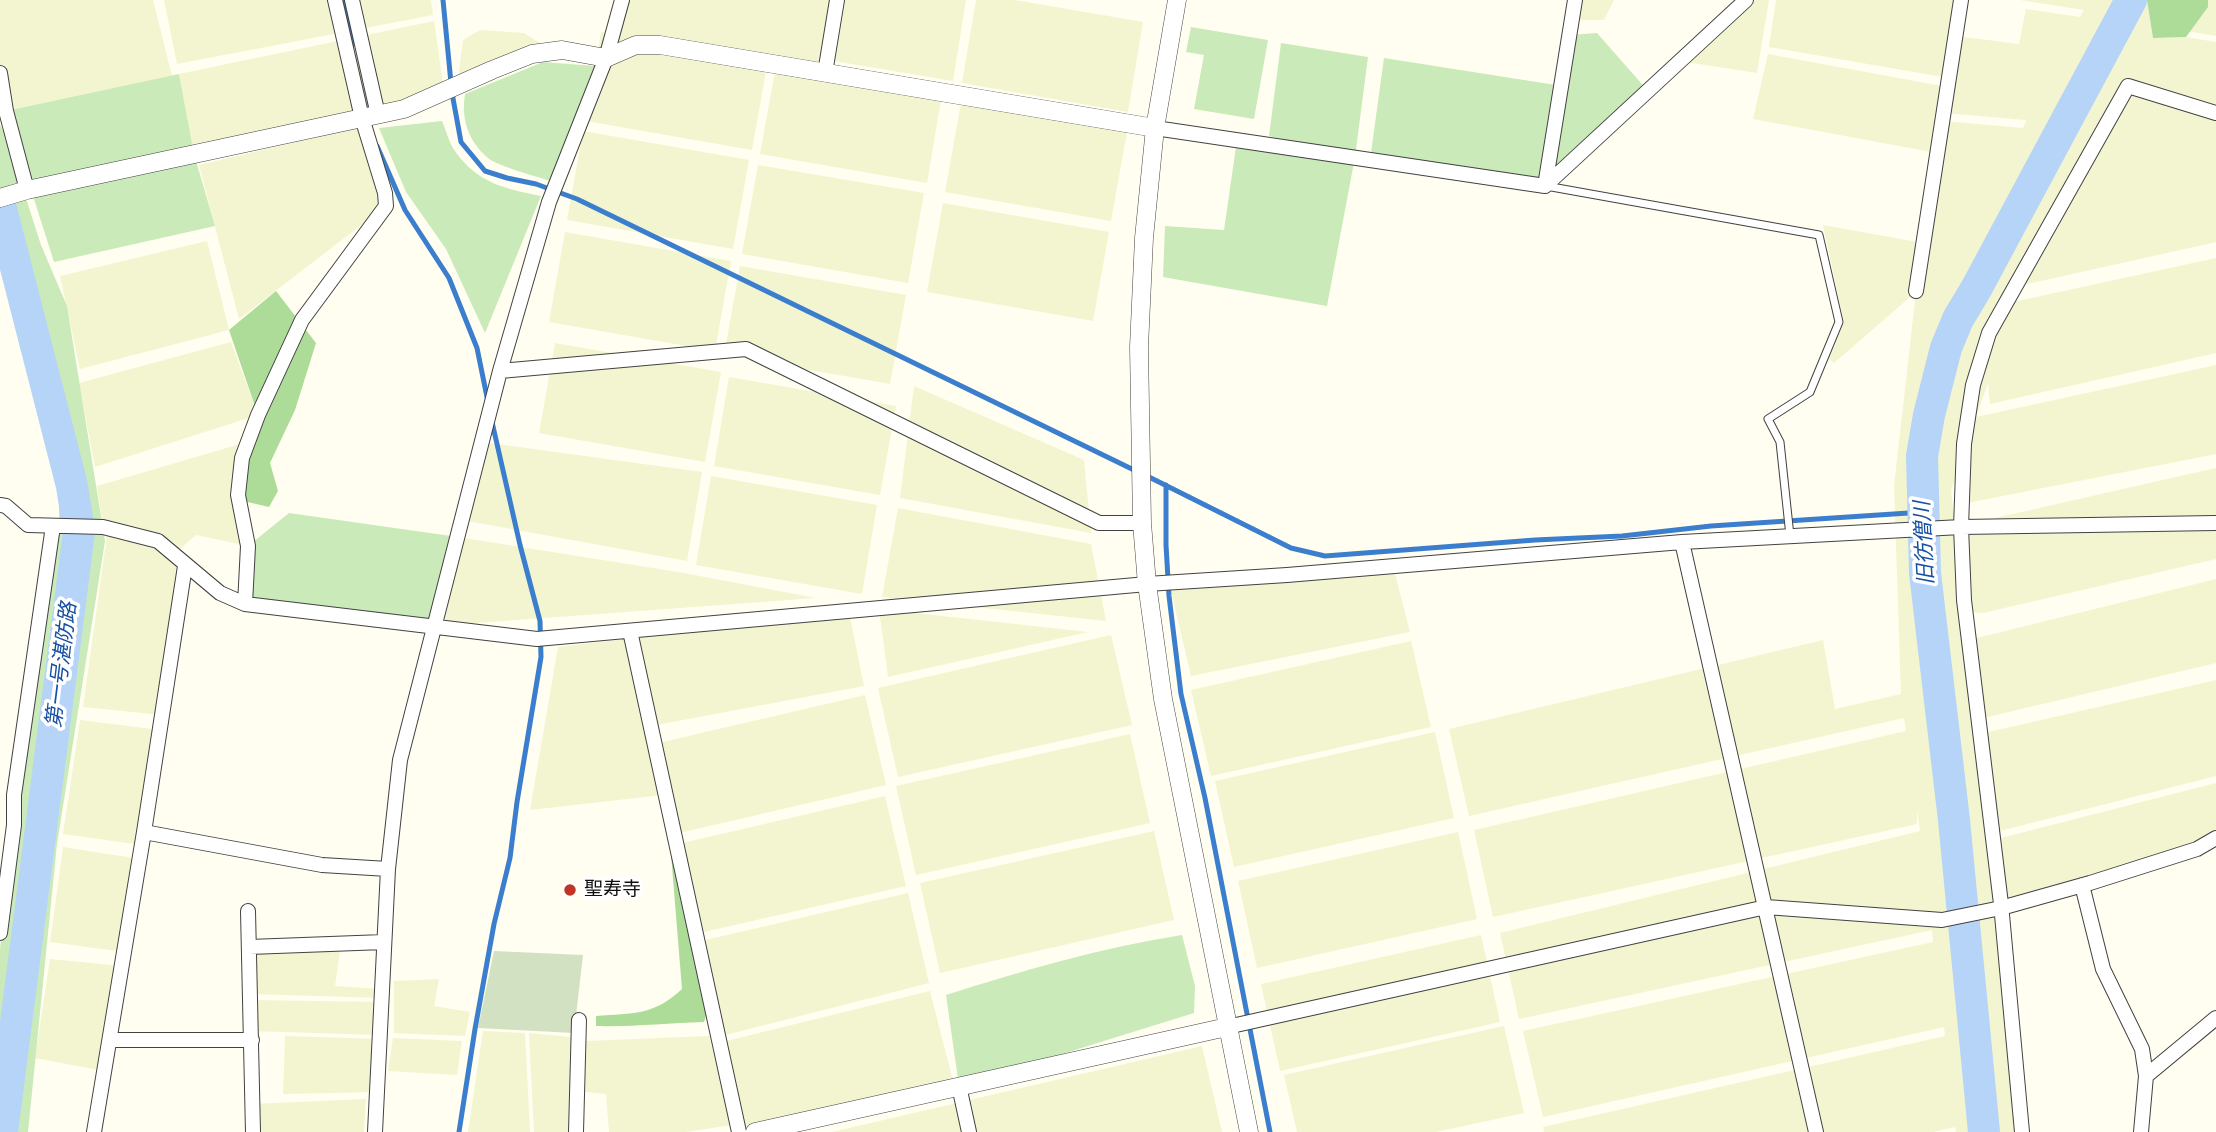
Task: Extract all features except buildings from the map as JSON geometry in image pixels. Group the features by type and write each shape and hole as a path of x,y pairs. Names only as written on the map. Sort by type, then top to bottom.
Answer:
{"street":[{"path":"335,0 370,116"},
{"path":"245,604 248,546 238,495 242,458 258,415 302,320 386,206 352,0"},
{"path":"375,1132 388,869 400,760 500,371 549,202 606,58 622,0"},
{"path":"825,73 837,0"},
{"path":"1177,0 1156,128 1144,238 1139,348 1142,523 1147,584 1163,699 1248,1132"},
{"path":"1545,186 1575,0"},
{"path":"1545,186 1746,0"},
{"path":"1916,291 1961,0"},
{"path":"0,198 404,108 532,54 562,50 606,58 636,45 660,45 1156,128 1545,186"},
{"path":"0,73 6,111 27,190"},
{"path":"2022,1132 2001,908 1965,600 1961,527 1965,444 1973,385 1989,333 2129,86 2216,113"},
{"path":"500,371 746,349 1098,523 1142,523"},
{"path":"0,505 6,506 28,525 103,527 158,541 220,593 245,604 537,639 1147,584 1682,542 1961,527 2216,523"},
{"path":"0,933 7,825 56,526"},
{"path":"1682,542 1816,1132"},
{"path":"94,1132 185,566"},
{"path":"630,631 739,1132"},
{"path":"144,832 322,865 388,869"},
{"path":"755,1132 1766,907 1942,920 2001,908 2082,885 2197,849 2216,838"},
{"path":"2082,885 2103,969 2142,1049 2146,1076 2141,1132"},
{"path":"248,911 253,1132"},
{"path":"249,947 384,942"},
{"path":"2146,1076 2216,1018"},
{"path":"576,1132 579,1020"},
{"path":"110,1040 252,1040"},
{"path":"959,1086 969,1132"}],"lane":[{"path":"1545,186 1819,235 1839,322 1810,392 1768,419 1780,442 1790,536"}],"green space":[{"path":"0,0 153,0 172,76 6,111 0,73"},
{"path":"164,0 431,0 433,15 177,64"},
{"path":"622,0 831,0 817,72 942,94 927,183 760,154 776,66 767,65 752,150 586,121 601,32 613,34"},
{"path":"838,0 966,0 953,81 828,60"},
{"path":"976,0 1015,0 1143,22 1128,112 962,83"},
{"path":"1575,0 1614,0 1604,20 1572,20"},
{"path":"1746,0 1769,0 1757,73 1680,61"},
{"path":"1776,0 1961,0 1956,36 2019,44 2026,9 2080,17 2084,10 2020,0 2147,0 2153,38 2186,37 2216,42 2216,242 2018,286 2013,302 2216,258 2216,353 1990,404 1988,383 1976,417 2216,365 2216,454 1962,504 1965,450 1951,490 1955,527 2216,468 2216,559 1983,613 1966,612 1957,551 1971,720 2005,954 2022,1132 1956,1132 1955,1127 1933,1132 1544,1132 1543,1127 1945,1036 1944,1027 1543,1117 1523,1031 1933,942 1932,930 1519,1019 1500,933 1920,831 1917,810 1917,824 1493,917 1474,830 1906,731 1904,718 1469,816 1449,729 1823,640 1835,709 1901,694 1894,486 1916,292 1834,363 1829,359 1844,323 1823,225 1923,243 1937,153 1753,119 1768,54 1947,87 1949,78 1769,47","holes":["1944,113 2026,120 2023,128 1943,121"]},
{"path":"2147,0 2208,0 2208,7 2186,37 2153,38"},
{"path":"2208,0 2216,0 2216,36 2187,31 2207,8"},
{"path":"434,21 444,91 194,154 179,74"},
{"path":"1191,27 1268,40 1254,119 1194,109 1204,55 1186,52"},
{"path":"480,30 524,33 540,43 458,79 463,40"},
{"path":"1597,33 1648,91 1553,179 1570,35"},
{"path":"1281,43 1368,57 1355,157 1327,306 1163,277 1165,226 1224,230 1237,140 1343,154 1269,136"},
{"path":"1384,58 1562,86 1545,186 1370,160"},
{"path":"543,62 595,66 556,183 488,158 471,137 464,112 465,94"},
{"path":"179,74 194,154 215,226 54,262 6,111"},
{"path":"961,103 1127,132 1111,221 945,192"},
{"path":"442,121 453,148 473,171 493,183 541,196 485,333 446,249 406,192 379,128"},
{"path":"0,125 6,136 41,245 67,306 105,541 57,844 28,1132 0,1132 0,949 8,871 59,526 59,493 28,340 0,257"},
{"path":"364,126 386,206 239,319 199,165"},
{"path":"583,131 749,160 733,249 567,220"},
{"path":"758,165 924,193 908,283 742,254"},
{"path":"943,203 1109,232 1093,321 927,292"},
{"path":"565,232 731,261 715,351 549,322"},
{"path":"207,241 229,330 80,369 60,276"},
{"path":"740,266 906,295 890,384 724,355"},
{"path":"276,291 316,343 295,410 270,463 278,491 269,507 239,500 258,415 229,330"},
{"path":"231,342 258,415 95,467 79,383"},
{"path":"555,343 721,372 705,462 539,433"},
{"path":"729,377 896,406 880,495 714,466"},
{"path":"914,386 1084,460 1091,533 900,498"},
{"path":"247,442 241,510 248,546 196,535 173,555 177,558 162,715 83,707 108,528 103,527 97,486"},
{"path":"482,442 702,472 687,561 462,520"},
{"path":"711,476 877,505 862,594 696,565"},
{"path":"898,508 1091,544 1106,621 882,597"},
{"path":"289,513 458,537 437,621 245,604 248,546"},
{"path":"458,537 684,573 816,598 435,626"},
{"path":"1393,566 1410,632 1191,676 1170,587"},
{"path":"2216,579 2216,663 1979,719 1969,640"},
{"path":"879,609 1088,632 888,677"},
{"path":"849,612 864,686 651,726 654,744 865,695 886,785 675,834 663,795 530,810 558,647"},
{"path":"1111,635 1132,725 898,777 878,688"},
{"path":"1411,641 1431,727 1211,776 1191,690"},
{"path":"2216,680 2216,776 1992,833 1980,734"},
{"path":"80,720 160,730 142,845 63,834"},
{"path":"1435,732 1454,818 1234,867 1215,781"},
{"path":"1130,734 1150,823 916,875 896,786"},
{"path":"2216,783 2216,832 2180,854 2001,904 1993,840"},
{"path":"885,796 906,886 695,934 674,845"},
{"path":"1154,831 1174,920 940,973 920,883"},
{"path":"1458,832 1477,919 1257,968 1238,881"},
{"path":"63,847 140,859 124,952 50,942"},
{"path":"671,854 681,860 707,1012 704,1022 596,1026 596,1016 652,1009 682,989"},
{"path":"908,893 929,983 718,1037 697,942"},
{"path":"1182,935 1195,986 1194,1013 959,1086 946,995 1063,960"},
{"path":"1481,935 1500,1022 1280,1071 1261,984"},
{"path":"341,944 335,986 382,989 382,998 250,994 249,947"},
{"path":"494,951 583,955 574,1033 478,1028"},
{"path":"50,959 122,966 104,1071 35,1058"},
{"path":"439,979 434,1006 470,1012 465,1036 394,1033 394,981"},
{"path":"930,991 954,1085 743,1132 722,1042"},
{"path":"250,1000 382,1002 380,1035 251,1031"},
{"path":"1504,1026 1524,1113 1436,1132 1297,1132 1284,1075"},
{"path":"483,1031 525,1033 530,1132 468,1132"},
{"path":"529,1033 571,1037 570,1132 534,1132"},
{"path":"285,1036 380,1039 375,1092 283,1094"},
{"path":"709,1036 732,1125 686,1132 609,1132 606,1094 585,1092 585,1041"},
{"path":"393,1038 462,1041 457,1075 388,1071"},
{"path":"1202,1046 1222,1132 832,1132"},
{"path":"366,1099 364,1132 253,1132 252,1104"}],"waterway":[{"path":"343,0 352,45"},
{"path":"443,0 451,83"},
{"name":"旧彷僧川","path":"1984,1132 1954,820 1925,573 1922,456 1946,348 1958,319 2131,0"},
{"path":"452,93 461,142 485,171 536,184 577,199 1136,471"},
{"path":"377,146 405,210 449,278 477,348 488,402"},
{"name":"第一号湛防路","path":"0,205 72,486 79,532 2,1132"},
{"path":"459,1132 494,924 510,858 541,657 540,621 492,422"},
{"path":"1145,475 1291,548 1325,556 1924,512"},
{"path":"1166,485 1169,596 1181,694 1205,798 1270,1132"}],"place":[{"name":"聖寿寺","path":"570,890"}]}
